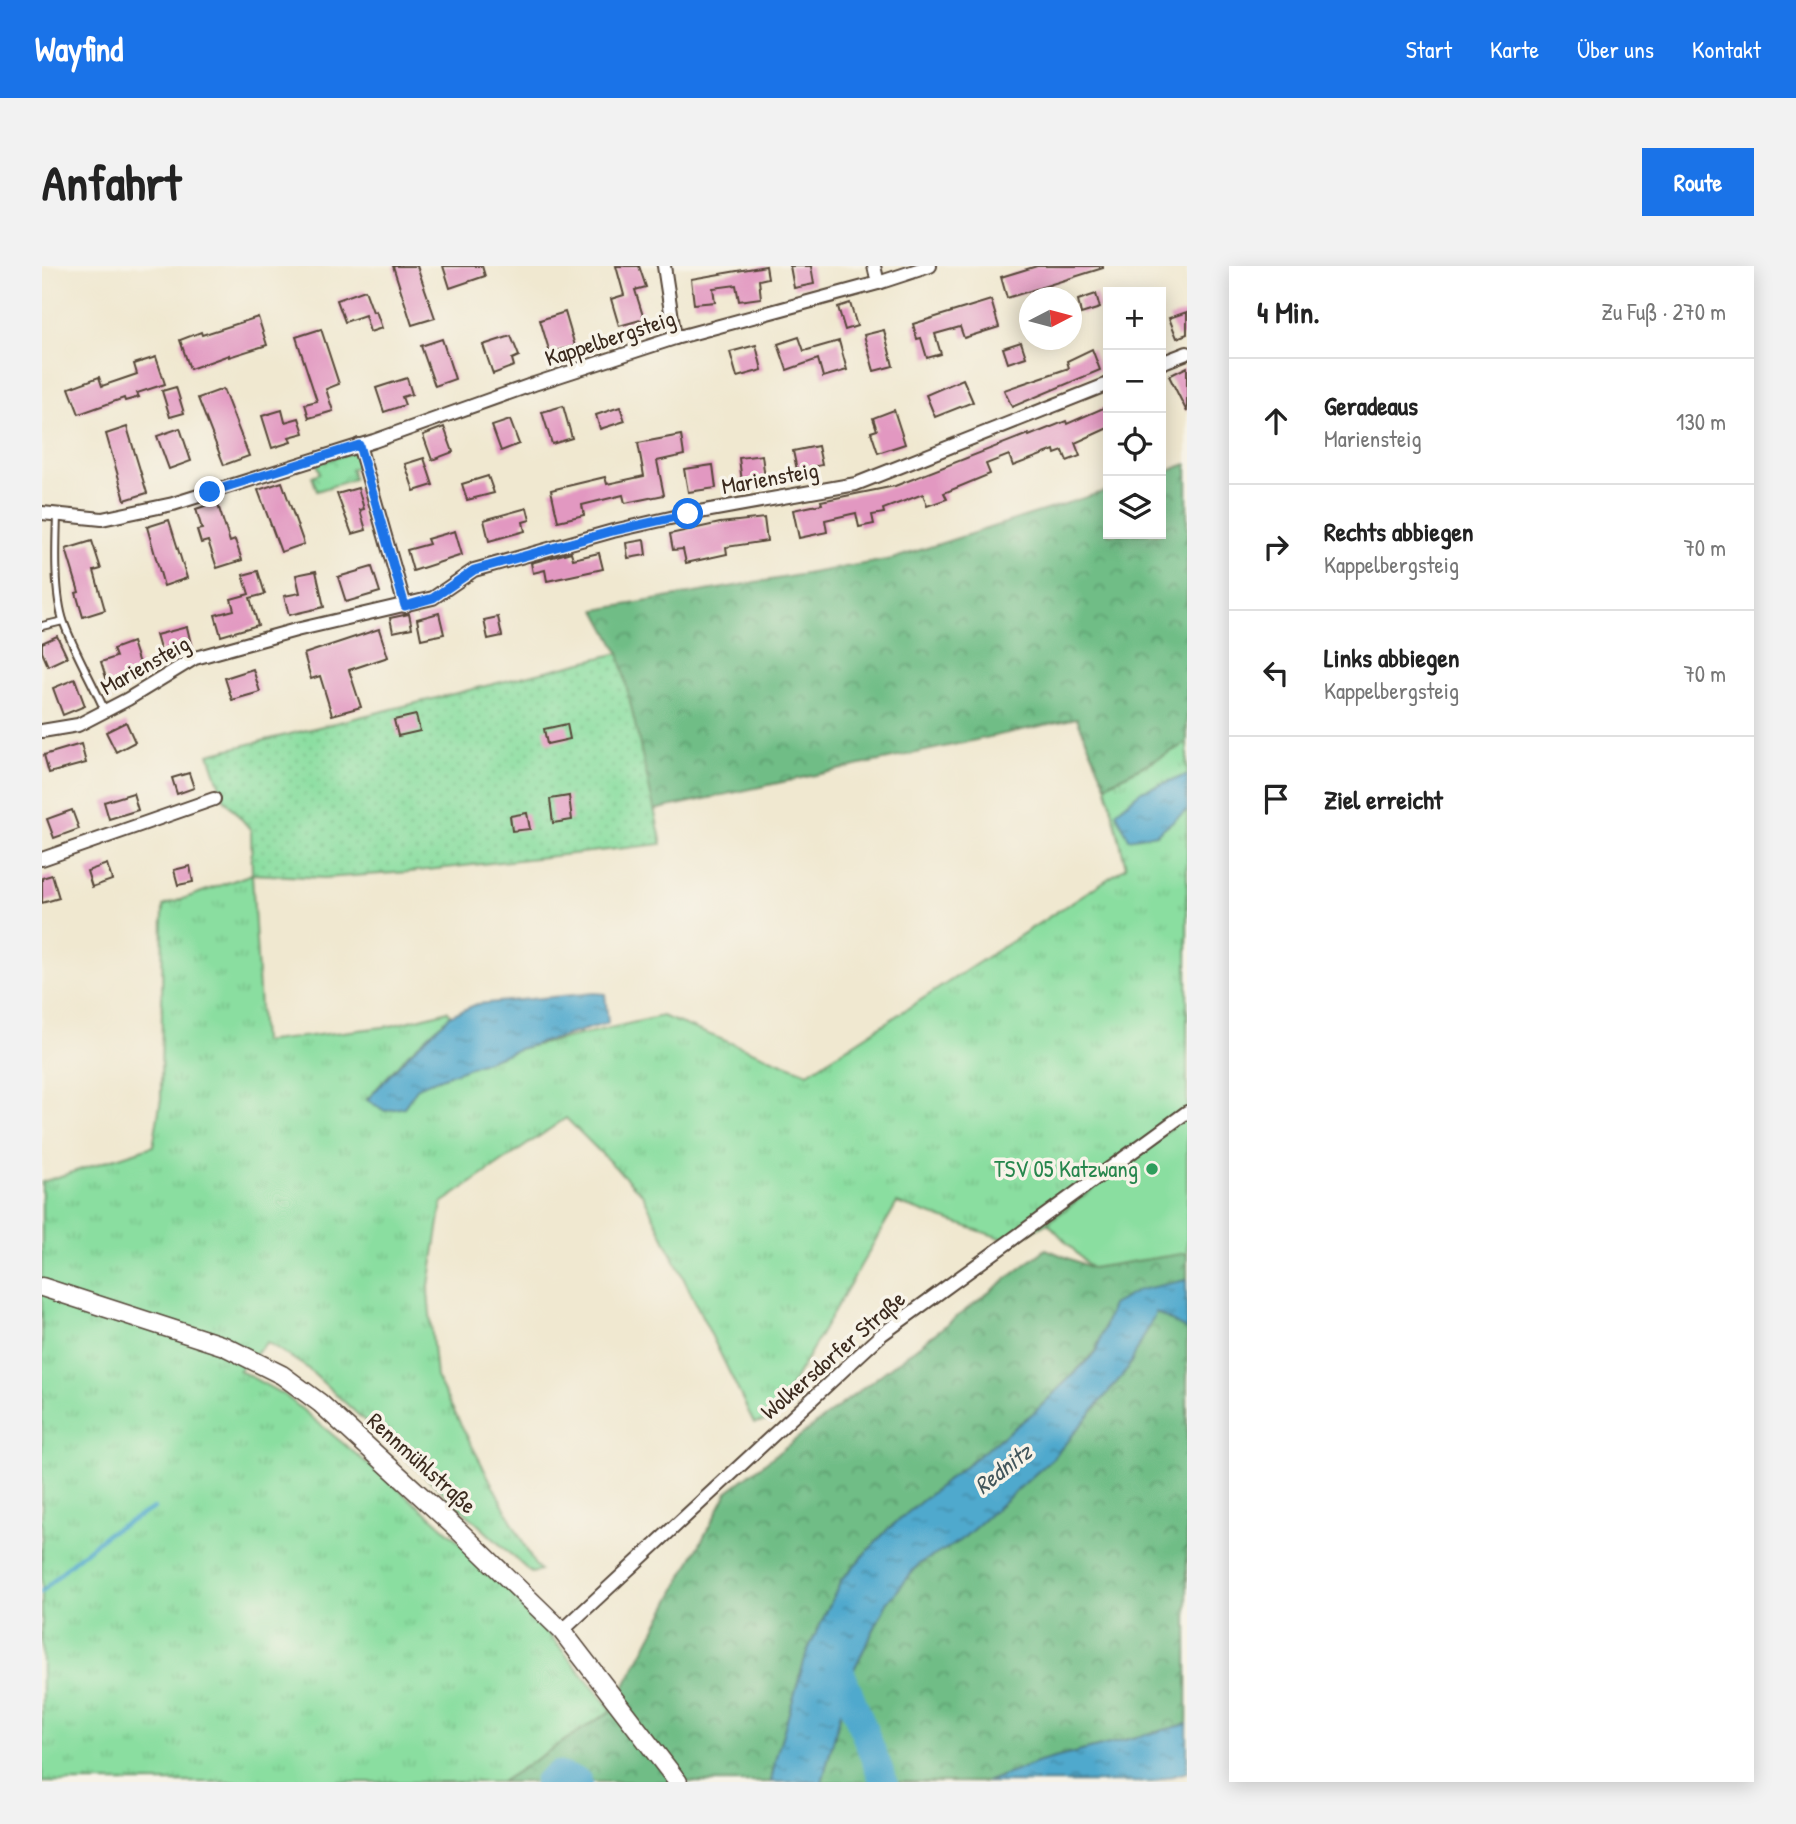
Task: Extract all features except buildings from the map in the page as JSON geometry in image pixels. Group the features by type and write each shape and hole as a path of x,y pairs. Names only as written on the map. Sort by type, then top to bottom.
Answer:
{"main road":[{"name":"Rennmühlstraße","path":"48,1289 224,1346 282,1375 320,1403 457,1529 562,1631 678,1782"}],"street":[{"path":"664,266 675,338"},
{"path":"874,266 878,282"},
{"name":"Kappelbergsteig","path":"42,513 102,519 173,504 359,445 675,338 930,266"},
{"path":"1166,361 1187,353"},
{"name":"Mariensteig","path":"42,732 78,725 195,658 296,630 433,598 474,570 613,531 688,514 856,484 1103,386"},
{"path":"359,445 405,606"},
{"path":"42,859 214,799"},
{"name":"Wolkersdorfer Straße","path":"562,1631 881,1335 1187,1112"}],"lane":[{"path":"57,515 56,553 63,621 105,711"},
{"path":"42,626 63,621"}],"green space":[{"path":"352,452 361,466 351,469 354,479 317,491 312,476 320,473 317,463"},
{"path":"1187,464 1187,743 1106,785 1077,718 654,810 619,653 596,610 892,559 1103,492 1103,539 1166,539 1166,471"},
{"path":"619,653 662,844 409,872 324,878 252,874 251,830 224,799 209,754"},
{"path":"1187,743 1187,1116 1048,1223 1012,1242 897,1203 771,1420 754,1423 643,1195 566,1118 442,1203 428,1292 436,1377 540,1571 531,1573 306,1367 267,1342 239,1370 286,1396 433,1518 513,1591 612,1710 501,1782 42,1782 42,1182 153,1146 161,1099 163,906 252,874 262,1042 391,1026 448,1011 451,1015 408,1054 367,1099 385,1111 404,1107 418,1086 519,1049 662,1016 808,1073 1126,867 1106,785"},
{"name":"TSV 05 Katzwang","path":"1187,1116 1187,1253 1091,1268 1048,1223"},
{"path":"1046,1249 1092,1268 1187,1253 1187,1282 1186,1280 1112,1305 1096,1351 1037,1410 887,1530 842,1579 807,1652 771,1782 501,1782 612,1710 728,1491"},
{"path":"1156,1311 1187,1330 1187,1724 1039,1762 986,1782 822,1782 851,1675 887,1603 919,1564 960,1541 1054,1457 1127,1370"}],"water":[{"path":"1187,775 1187,810 1156,834 1129,839 1116,812 1141,791"},
{"path":"605,994 608,1023 519,1049 419,1086 404,1107 385,1111 367,1100 409,1054 451,1015 477,1004"},
{"path":"1186,1280 1187,1330 1156,1312 1127,1370 1054,1457 960,1541 919,1564 887,1603 851,1675 822,1782 771,1782 807,1652 842,1579 887,1530 1037,1410 1096,1352 1112,1305 1139,1290"},
{"path":"1187,1724 1187,1772 1153,1782 986,1782 1039,1762"}],"waterway":[{"path":"42,1592 108,1533 154,1508"},
{"name":"Rednitz","path":"838,1665 884,1782"},
{"name":"Rednitz","path":"548,1782 557,1775 578,1782"}],"place":[{"name":"TSV 05 Katzwang","path":"1152,1169"}],"route":[{"path":"210,492 359,445 405,606 433,598 474,570 613,531 688,514"}]}
